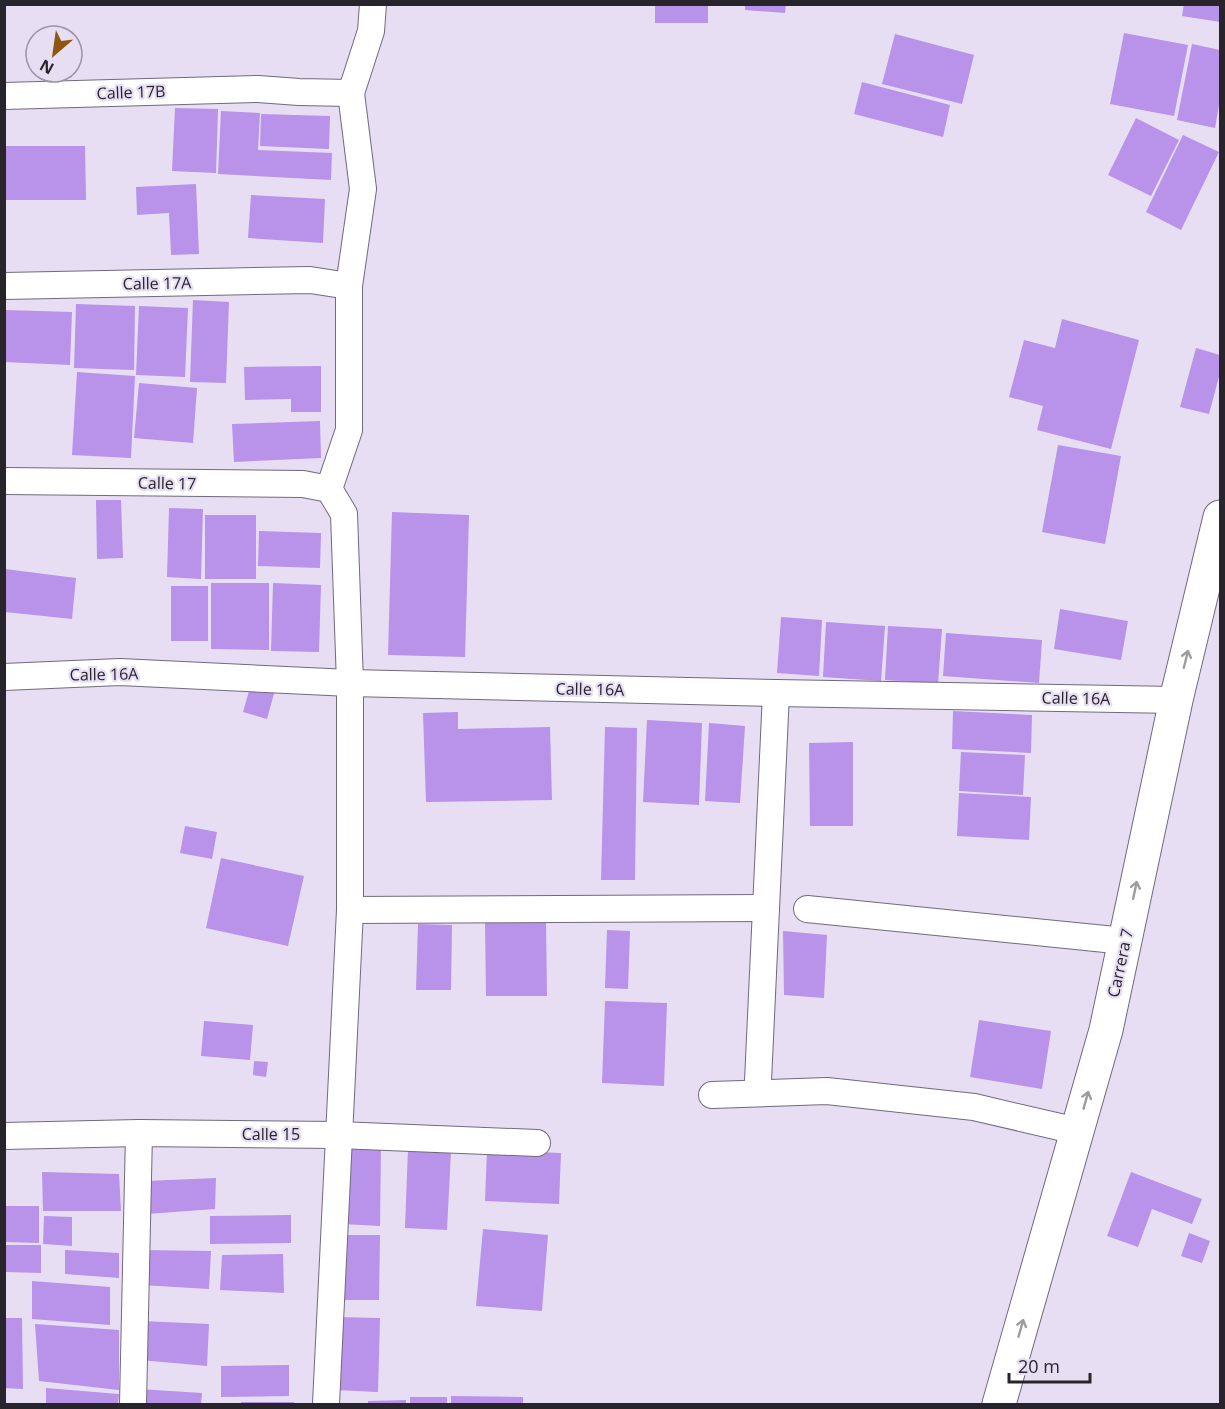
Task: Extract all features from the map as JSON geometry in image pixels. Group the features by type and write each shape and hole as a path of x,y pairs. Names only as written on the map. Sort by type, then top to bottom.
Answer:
{"main road":[{"name":"Carrera 7","path":"999,1404 1106,1030 1176,700 1221,517"}],"street":[{"path":"326,1404 350,910 350,683 344,514 329,489 349,430 349,286 363,189 351,93 371,31 373,4"},
{"name":"Calle 17B","path":"4,96 258,89 351,93"},
{"name":"Calle 17A","path":"4,286 310,280 349,286"},
{"name":"Calle 17","path":"4,481 303,484 329,489"},
{"name":"Calle 16A","path":"4,677 120,672 350,683 1176,700"},
{"path":"758,1081 776,693"},
{"path":"350,910 766,908"},
{"path":"807,909 1125,941"},
{"path":"712,1095 827,1091 974,1107 1077,1131"},
{"path":"133,1404 139,1134"},
{"name":"Calle 15","path":"4,1136 338,1134 537,1143"}],"building":[{"path":"655,4 708,4 708,23 655,23"},
{"path":"745,4 786,4 785,13 745,10"},
{"path":"1184,4 1220,4 1220,22 1182,16"},
{"path":"1124,33 1188,45 1174,116 1110,104"},
{"path":"895,34 974,55 962,104 882,84"},
{"path":"1192,44 1220,50 1220,99 1215,128 1177,120"},
{"path":"862,82 950,105 943,137 854,114"},
{"path":"175,108 218,109 216,173 172,171"},
{"path":"221,111 260,113 258,150 332,153 331,180 218,174"},
{"path":"261,114 330,116 329,149 260,146"},
{"path":"1136,118 1179,140 1151,196 1108,175"},
{"path":"1183,135 1219,152 1181,230 1146,212"},
{"path":"4,146 85,146 86,200 4,200"},
{"path":"196,184 199,254 171,255 169,213 137,215 136,187"},
{"path":"251,195 325,199 323,243 248,238"},
{"path":"193,300 229,302 226,383 190,382"},
{"path":"76,304 135,306 134,370 74,368"},
{"path":"139,306 188,308 185,377 136,375"},
{"path":"4,310 72,312 70,365 4,362"},
{"path":"1062,319 1139,340 1111,449 1037,430 1043,406 1009,397 1024,340 1055,348"},
{"path":"1196,348 1220,355 1220,373 1209,414 1180,407"},
{"path":"321,366 321,412 291,412 291,399 245,400 244,367"},
{"path":"77,372 135,376 131,458 72,455"},
{"path":"139,383 197,388 193,443 134,438"},
{"path":"320,421 321,458 234,462 232,424"},
{"path":"1058,445 1121,456 1105,544 1042,532"},
{"path":"96,500 121,500 123,558 97,559"},
{"path":"169,508 203,509 201,579 167,577"},
{"path":"392,512 469,515 465,657 388,655"},
{"path":"205,515 256,515 256,579 205,579"},
{"path":"259,531 321,533 320,568 258,566"},
{"path":"5,569 76,578 72,619 5,612"},
{"path":"211,583 269,583 269,650 211,649"},
{"path":"273,583 321,585 319,652 271,651"},
{"path":"171,586 208,586 208,641 171,641"},
{"path":"1060,609 1128,621 1121,660 1054,649"},
{"path":"781,617 822,620 819,676 777,673"},
{"path":"826,622 885,626 881,681 823,677"},
{"path":"888,626 942,629 938,684 885,680"},
{"path":"946,633 1042,640 1039,683 943,676"},
{"path":"251,684 275,690 267,719 243,712"},
{"path":"953,711 1032,715 1031,753 952,749"},
{"path":"458,712 458,729 550,727 552,800 426,802 423,713"},
{"path":"647,720 702,723 699,805 643,802"},
{"path":"709,723 745,726 740,803 705,801"},
{"path":"605,727 637,728 635,880 601,880"},
{"path":"853,742 853,826 810,826 809,743"},
{"path":"961,752 1025,755 1023,795 959,791"},
{"path":"959,793 1031,797 1029,840 957,836"},
{"path":"185,826 217,832 212,859 180,853"},
{"path":"221,858 304,876 288,946 206,928"},
{"path":"485,922 546,922 547,996 486,996"},
{"path":"418,924 452,925 451,990 416,990"},
{"path":"607,930 630,931 628,989 605,988"},
{"path":"783,931 827,935 824,998 784,995"},
{"path":"605,1001 667,1003 664,1086 602,1083"},
{"path":"979,1020 1051,1031 1042,1089 970,1077"},
{"path":"204,1021 253,1025 250,1060 201,1056"},
{"path":"254,1061 268,1062 266,1077 253,1075"},
{"path":"344,1141 381,1144 380,1226 343,1224"},
{"path":"408,1149 451,1151 447,1230 405,1228"},
{"path":"487,1150 561,1153 559,1204 485,1201"},
{"path":"42,1172 119,1174 121,1211 43,1211"},
{"path":"1131,1172 1202,1199 1192,1224 1152,1209 1138,1247 1107,1236"},
{"path":"216,1178 215,1209 147,1214 146,1181"},
{"path":"4,1206 39,1206 39,1243 4,1242"},
{"path":"291,1215 291,1243 210,1244 210,1216"},
{"path":"44,1216 72,1217 72,1246 43,1244"},
{"path":"483,1229 548,1235 542,1311 476,1306"},
{"path":"1189,1233 1210,1241 1202,1263 1181,1256"},
{"path":"339,1235 380,1235 379,1300 338,1300"},
{"path":"4,1245 41,1245 41,1273 4,1272"},
{"path":"65,1250 119,1253 119,1278 65,1274"},
{"path":"143,1250 211,1251 209,1289 141,1285"},
{"path":"283,1254 284,1293 220,1290 222,1255"},
{"path":"32,1281 110,1287 110,1325 32,1319"},
{"path":"336,1317 380,1318 378,1392 335,1390"},
{"path":"4,1318 22,1318 23,1389 4,1388"},
{"path":"142,1321 209,1324 207,1366 140,1360"},
{"path":"35,1324 119,1330 119,1390 39,1381"},
{"path":"289,1365 289,1396 221,1397 221,1366"},
{"path":"46,1388 119,1394 118,1404 46,1404"},
{"path":"139,1389 202,1393 201,1404 138,1404"},
{"path":"451,1396 523,1397 523,1404 451,1404"},
{"path":"410,1397 447,1397 447,1404 410,1404"},
{"path":"406,1400 406,1404 368,1404 368,1401"},
{"path":"241,1402 294,1402 294,1404 241,1404"}]}
